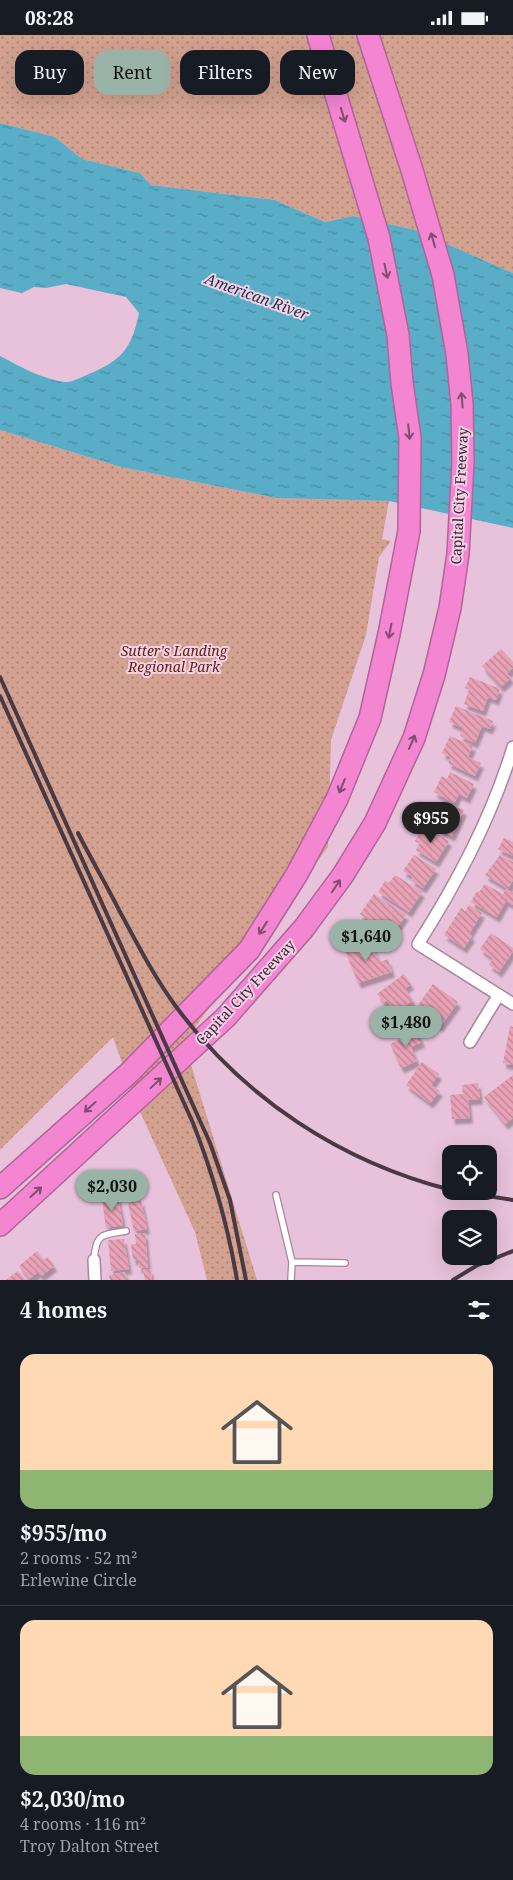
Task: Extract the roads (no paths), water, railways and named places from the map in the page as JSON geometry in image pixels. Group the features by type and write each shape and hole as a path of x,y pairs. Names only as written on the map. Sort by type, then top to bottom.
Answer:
{"highway":[{"name":"Capital City Freeway","path":"0,1188 129,1073 249,950 297,874 337,799 370,718 390,634 409,531 410,438 402,383 398,335 379,238 318,35"},
{"name":"Capital City Freeway","path":"0,1225 226,1017 281,956 323,904 375,823 414,738 442,647 453,588 460,527 463,462 462,404 457,354 443,275 368,35"}],"street":[{"path":"513,747 495,798 476,841 456,882 418,944 513,1004"},
{"path":"470,1042 498,996"},
{"path":"94,1260 94,1280"}],"lane":[{"path":"276,1195 292,1262 291,1280"},
{"path":"94,1260 95,1245 103,1234 126,1231"},
{"path":"292,1262 345,1263"}],"water":[{"name":"American River","path":"0,123 55,137 82,159 140,173 151,185 275,200 325,222 353,216 415,230 513,273 513,528 389,501 276,498 121,467 0,430 0,356 47,378 64,382 73,381 100,369 124,351 133,335 139,313 126,297 66,284 46,288 34,287 22,293 0,288"}],"railway":[{"path":"0,677 210,1143 230,1200 246,1280"},
{"path":"0,696 193,1123 219,1200 237,1280"},
{"path":"78,833 161,984 177,1008 204,1041 233,1071 298,1123 334,1144 371,1163 410,1178 442,1187"},
{"path":"497,1198 513,1200"},
{"path":"453,1280 476,1266 513,1251"}],"park label":[{"name":"Sutter's Landing Regional Park","path":"174,658"}]}
